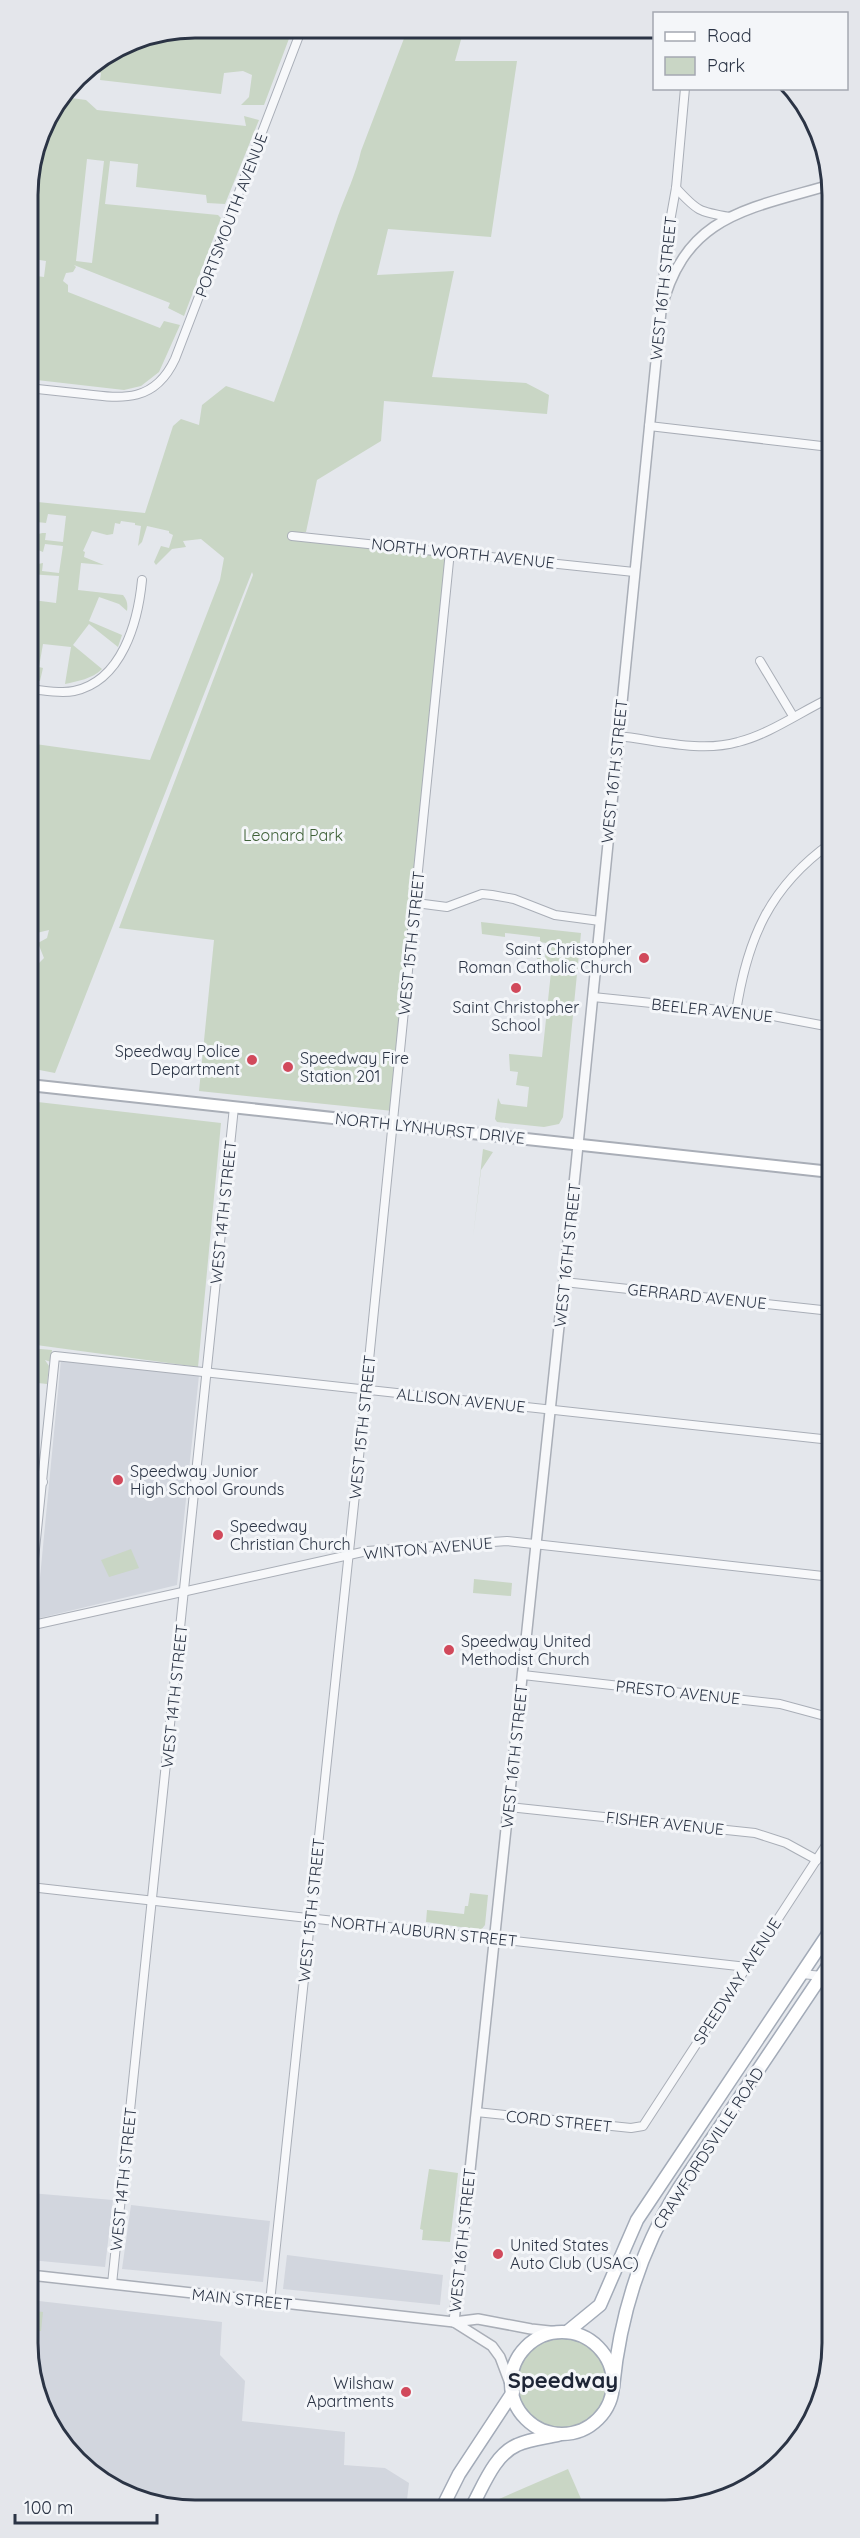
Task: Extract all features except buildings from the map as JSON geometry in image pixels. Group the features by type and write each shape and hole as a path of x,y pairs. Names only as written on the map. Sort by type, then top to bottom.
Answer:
{"main road":[{"name":"NORTH LYNHURST DRIVE","path":"38,1086 822,1171"},
{"name":"CRAWFORDSVILLE ROAD","path":"563,2332 600,2305 637,2220 822,1943"},
{"name":"CRAWFORDSVILLE ROAD","path":"613,2387 624,2312 635,2275 656,2228 685,2179 822,1983"},
{"path":"446,2500 459,2474 512,2390 514,2366 521,2353 537,2339 563,2332 583,2336 600,2349 610,2367 613,2387 609,2402 597,2419 585,2428 520,2444 509,2450 496,2464 476,2500"},
{"path":"512,2390 521,2411 537,2426 550,2432 572,2432"}],"street":[{"name":"PORTSMOUTH AVENUE","path":"38,389 117,398 145,392 164,378 175,359 298,38"},
{"name":"WEST 16TH STREET","path":"454,2322 593,997 658,326 663,299 664,255 676,188 685,90"},
{"name":"WEST 16TH STREET","path":"676,188 695,208 707,213 730,217"},
{"path":"663,299 675,268 688,249 710,228 730,217 822,188"},
{"path":"649,426 822,446"},
{"name":"NORTH WORTH AVENUE","path":"292,536 634,572"},
{"name":"WEST 15TH STREET","path":"270,2302 366,1390 450,551"},
{"path":"38,689 74,691 99,682 115,666 135,622 142,580"},
{"path":"760,661 792,716"},
{"path":"618,736 702,746 721,746 752,738 822,702"},
{"path":"735,1012 745,960 761,922 794,875 822,851"},
{"path":"416,903 447,907 482,894 513,898 555,915 600,921"},
{"name":"BEELER AVENUE","path":"593,997 781,1017 822,1025"},
{"name":"WEST 14TH STREET","path":"112,2284 234,1107"},
{"name":"GERRARD AVENUE","path":"564,1282 822,1310"},
{"name":"ALLISON AVENUE","path":"43,1482 55,1356 822,1439"},
{"path":"37,1481 43,1482 37,1532"},
{"name":"WINTON AVENUE","path":"37,1624 367,1551 507,1541 822,1577"},
{"name":"PRESTO AVENUE","path":"523,1675 780,1704 822,1715"},
{"name":"FISHER AVENUE","path":"509,1807 755,1833 786,1843 816,1860"},
{"name":"SPEEDWAY AVENUE","path":"643,2126 822,1851"},
{"name":"NORTH AUBURN STREET","path":"37,1888 747,1967"},
{"path":"801,1974 822,1976"},
{"name":"CORD STREET","path":"476,2112 631,2128 643,2126"},
{"name":"MAIN STREET","path":"37,2276 454,2322 477,2319 531,2329 563,2332"},
{"name":"MAIN STREET","path":"454,2322 492,2346 500,2357 512,2390"}],"shaded area":[{"name":"Speedway Junior High School Grounds","path":"61,1360 199,1375 177,1585 37,1619"},
{"path":"37,2194 113,2200 105,2267 37,2261"},
{"path":"131,2205 270,2221 263,2282 122,2269"},
{"path":"287,2255 443,2275 440,2305 283,2289"},
{"path":"39,2301 222,2322 220,2355 245,2381 242,2421 345,2432 344,2465 385,2468 409,2483 407,2500 184,2500 144,2492 125,2484 83,2455 64,2431 54,2413 46,2394 39,2364 37,2320"}],"green space":[{"path":"289,38 264,105 241,105 249,97 252,75 243,71 224,73 221,94 100,80 101,73 96,72 125,54 144,46 174,39"},
{"name":"Leonard Park","path":"404,38 461,38 455,61 517,61 491,237 388,229 377,275 454,271 432,377 526,383 549,395 547,414 384,401 381,441 317,480 306,532 300,532 301,537 450,551 393,1111 199,1091 214,940 119,928 253,575 252,572 55,1073 38,1070 38,964 44,958 38,943 47,938 49,930 38,933 38,744 150,760 220,580 224,558 201,539 183,541 186,547 172,549 156,565 154,562 161,546 169,548 173,535 169,531 147,526 142,542 138,546 141,526 135,523 121,521 120,524 115,523 113,534 107,535 92,531 83,551 85,552 84,557 104,565 81,563 78,590 123,595 127,602 127,611 119,604 99,597 89,621 122,635 118,647 89,624 73,645 102,669 80,681 65,684 71,647 43,644 39,667 43,668 40,681 38,681 38,601 56,603 59,576 38,575 38,564 43,563 42,571 59,573 63,546 45,544 43,552 38,550 38,534 46,533 45,540 63,542 66,516 48,514 46,523 38,522 38,502 145,513 173,426 181,419 199,425 202,405 226,386 274,402 361,151"},
{"path":"71,98 86,100 97,110 246,126 244,116 259,120 225,204 207,203 206,195 136,187 138,164 110,161 105,204 218,215 221,218 184,316 168,308 170,303 74,265 76,267 73,272 66,273 63,281 68,285 68,292 160,328 164,321 180,325 159,372 141,386 124,390 38,380 38,276 44,277 46,261 38,260 39,174 49,134","holes":["87,159 104,161 92,263 76,261"]},
{"path":"481,922 581,933 563,1117 559,1124 544,1127 497,1122 495,1119 498,1098 501,1104 527,1107 529,1087 516,1085 518,1072 510,1071 509,1054 542,1057 551,972 538,970 537,958 545,958 546,943 540,942 540,937 505,933 505,937 482,934"},
{"path":"38,1102 221,1123 198,1367 37,1345"},
{"path":"483,1149 493,1152 481,1170 473,1238"},
{"path":"37,1349 52,1350 51,1362 45,1360 49,1366 47,1384 37,1383"},
{"path":"131,1549 139,1568 109,1577 101,1560"},
{"path":"474,1579 512,1583 511,1596 473,1593"},
{"path":"470,1893 488,1895 485,1925 481,1930 426,1922 427,1910 464,1914"},
{"path":"429,2169 458,2173 450,2242 422,2240 423,2230 420,2229"},
{"path":"37,2311 43,2312 41,2331 38,2331 37,2339"},
{"path":"552,2333 572,2333 598,2347 609,2364 612,2383 609,2402 598,2419 572,2433 552,2433 534,2425 520,2411 512,2393 512,2373 520,2355 534,2341"},
{"path":"568,2469 582,2500 498,2500"}],"place":[{"name":"Saint Christopher Roman Catholic Church","path":"644,958"},
{"name":"Saint Christopher School","path":"516,988"},
{"name":"Speedway Police Department","path":"252,1060"},
{"name":"Speedway Fire Station 201","path":"288,1067"},
{"name":"Speedway Junior High School Grounds","path":"118,1480"},
{"name":"Speedway Christian Church","path":"218,1535"},
{"name":"Speedway United Methodist Church","path":"449,1650"},
{"name":"United States Auto Club (USAC)","path":"498,2254"},
{"name":"Wilshaw Apartments","path":"406,2392"}],"district":[{"name":"Speedway","path":"563,2380"}]}
